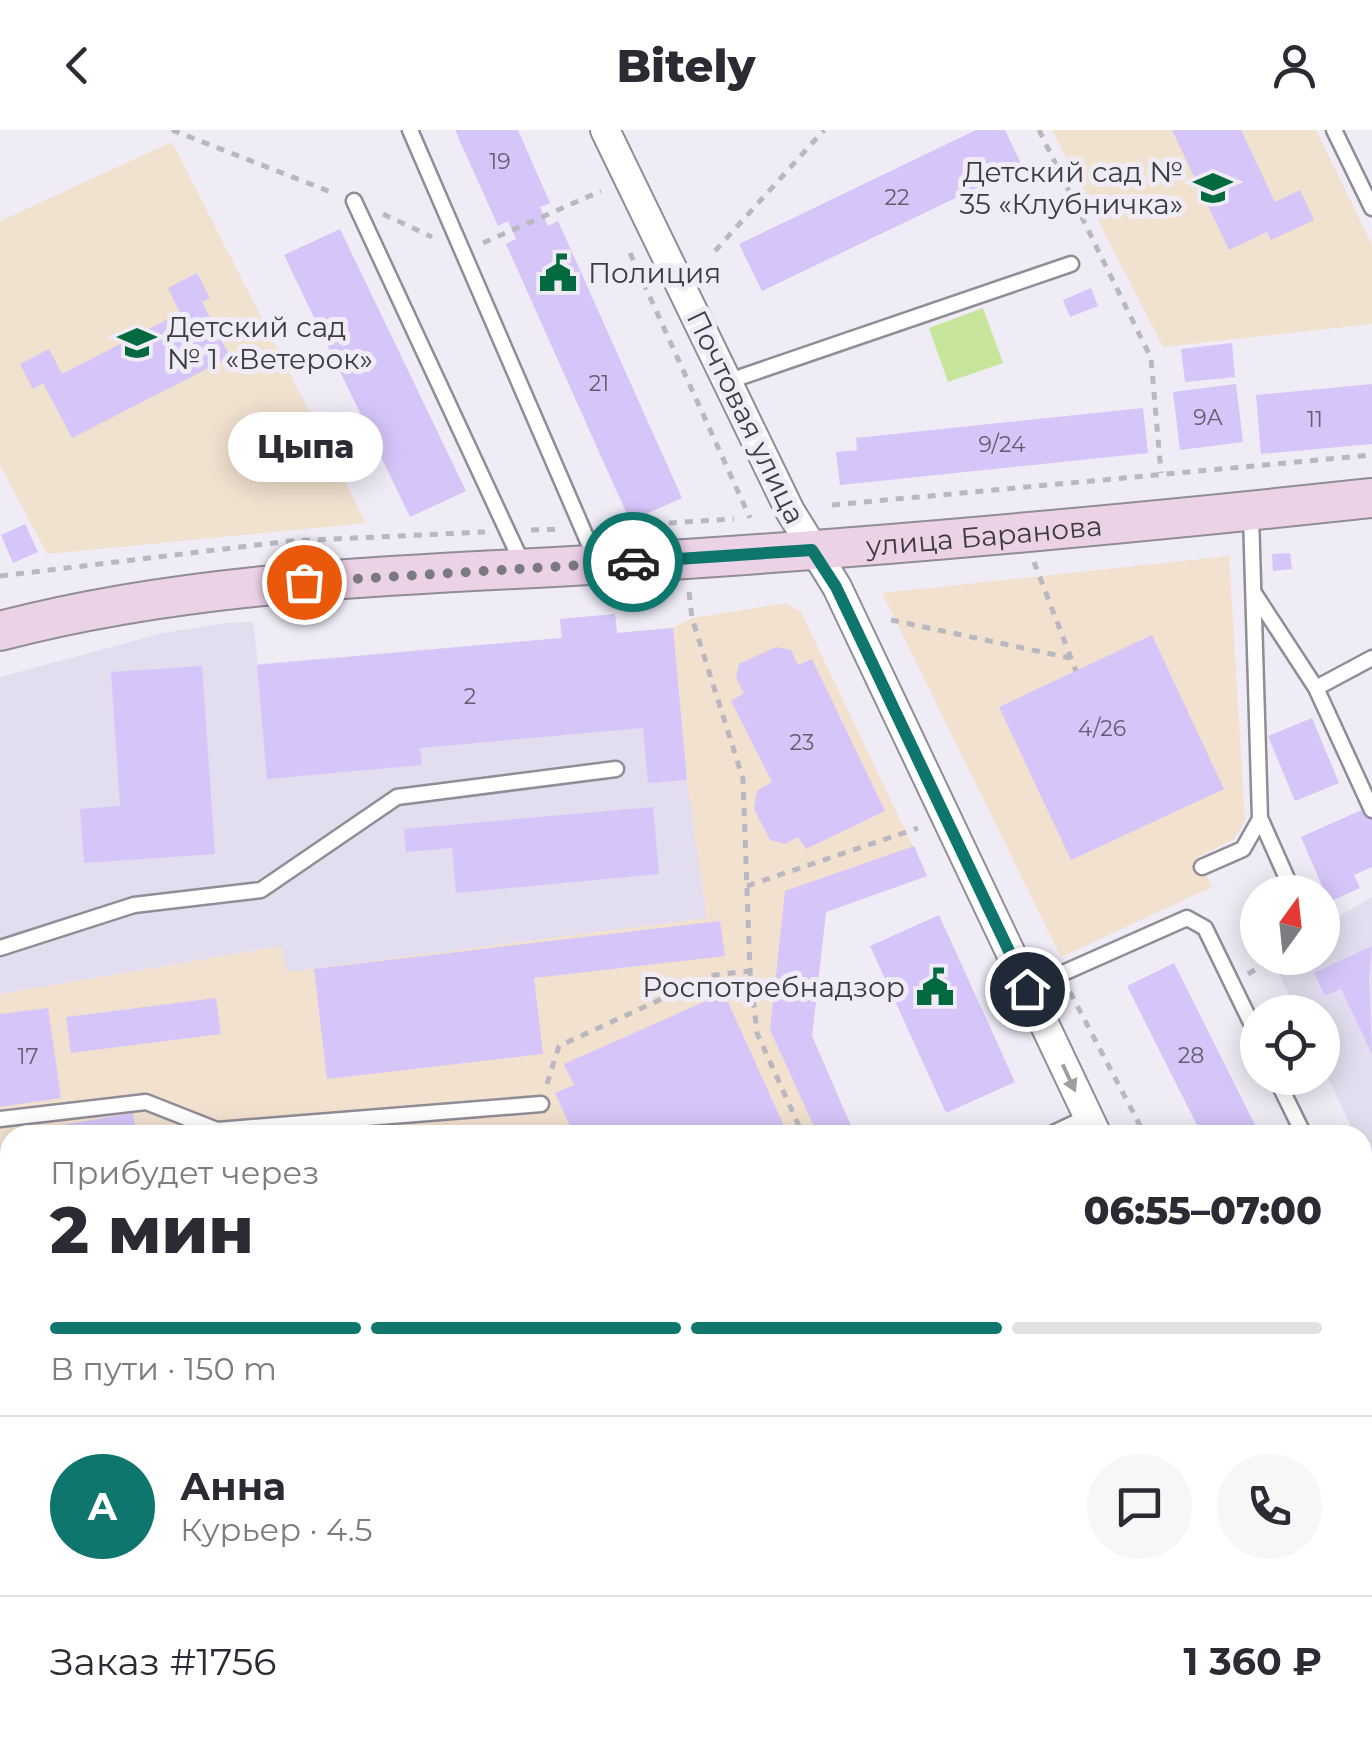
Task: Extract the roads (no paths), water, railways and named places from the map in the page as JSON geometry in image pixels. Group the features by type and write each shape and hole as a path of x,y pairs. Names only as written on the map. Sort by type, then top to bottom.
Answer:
{"street":[{"name":"Почтовая улица","path":"606,130 812,550 836,587 1092,1125"},
{"name":"улица Баранова","path":"0,631 110,606 214,590 812,550 1372,498"}],"lane":[{"path":"410,130 598,565"},
{"path":"1334,130 1372,208"},
{"path":"354,201 510,530 524,569"},
{"path":"729,381 1071,264"},
{"path":"1250,508 1260,819 1285,875"},
{"path":"1254,593 1316,688 1372,810"},
{"path":"1316,688 1372,658"},
{"path":"0,948 134,906 262,890 397,797 616,769"},
{"path":"1202,868 1242,849 1260,819"},
{"path":"1027,989 1180,919 1193,920 1205,928 1240,1000"},
{"path":"1284,1095 1299,1125"},
{"path":"0,1120 146,1102 205,1125"},
{"path":"280,1125 541,1104"}],"place":[{"name":"Детский сад № 35 «Клубничка»","path":"1213,188"},
{"name":"Полиция","path":"558,273"},
{"name":"Детский сад № 1 «Ветерок»","path":"137,343"},
{"name":"Цыпа","path":"304,582"},
{"name":"Роспотребнадзор","path":"935,987"}]}
